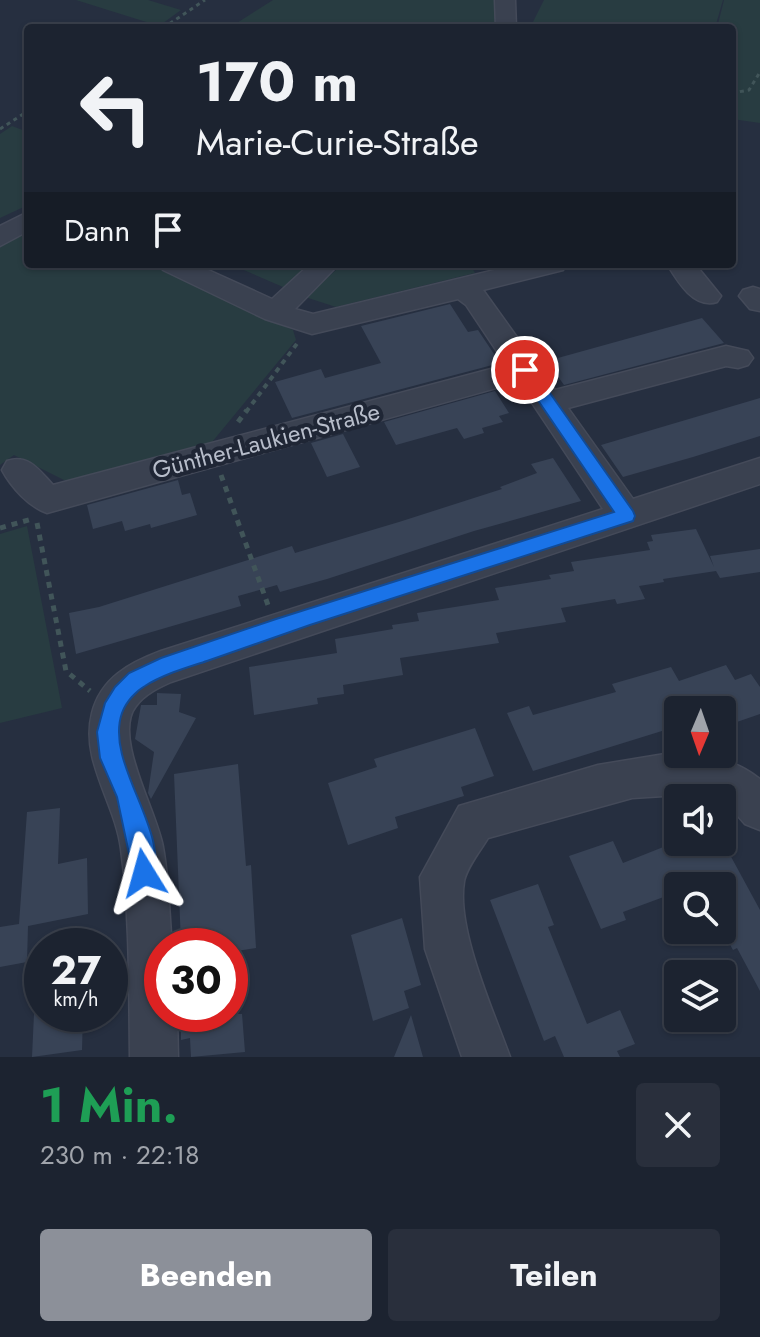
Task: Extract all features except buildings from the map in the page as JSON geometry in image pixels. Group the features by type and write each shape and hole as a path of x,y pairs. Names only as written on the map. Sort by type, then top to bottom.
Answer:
{"street":[{"path":"505,0 506,24"},
{"path":"0,238 24,223"},
{"path":"181,268 275,312 312,324 538,268"},
{"path":"275,312 322,268"},
{"path":"683,268 707,296"},
{"path":"441,292 463,290 476,299 626,516"},
{"path":"547,403 726,356 738,358"},
{"name":"Günther-Laukien-Straße","path":"18,470 47,500 525,370"},
{"path":"154,1057 152,979 142,847 128,797 111,758 108,732 112,710 122,693 136,680 161,668 760,471"},
{"path":"486,1057 448,949 443,903 442,877 474,821 586,789 671,773 721,778 739,788 760,809"}],"path":[{"path":"169,24 205,0"},
{"path":"736,92 749,90 760,72"},
{"path":"0,129 24,114"},
{"path":"276,628 213,455 312,324"},
{"path":"34,518 66,671 112,710"}],"green space":[{"path":"76,0 148,0 181,10 162,24 153,24"},
{"path":"273,0 497,0 495,24 235,24"},
{"path":"544,0 723,0 716,24 532,24"},
{"path":"724,0 760,0 760,123 736,120 736,24 718,24"},
{"path":"12,126 24,130 24,207 0,218 0,134"},
{"path":"24,232 24,268 159,268 293,330 296,340 208,447 72,484 14,455 0,465 0,247"},
{"path":"239,268 313,268 293,286 283,287"},
{"path":"338,268 472,268 475,273 336,307 305,297"},
{"path":"27,526 62,708 0,723 0,534"}],"route":[{"path":"144,873 142,847 128,797 111,758 108,732 112,710 122,693 136,680 161,668 276,628 626,516 525,370"}]}
